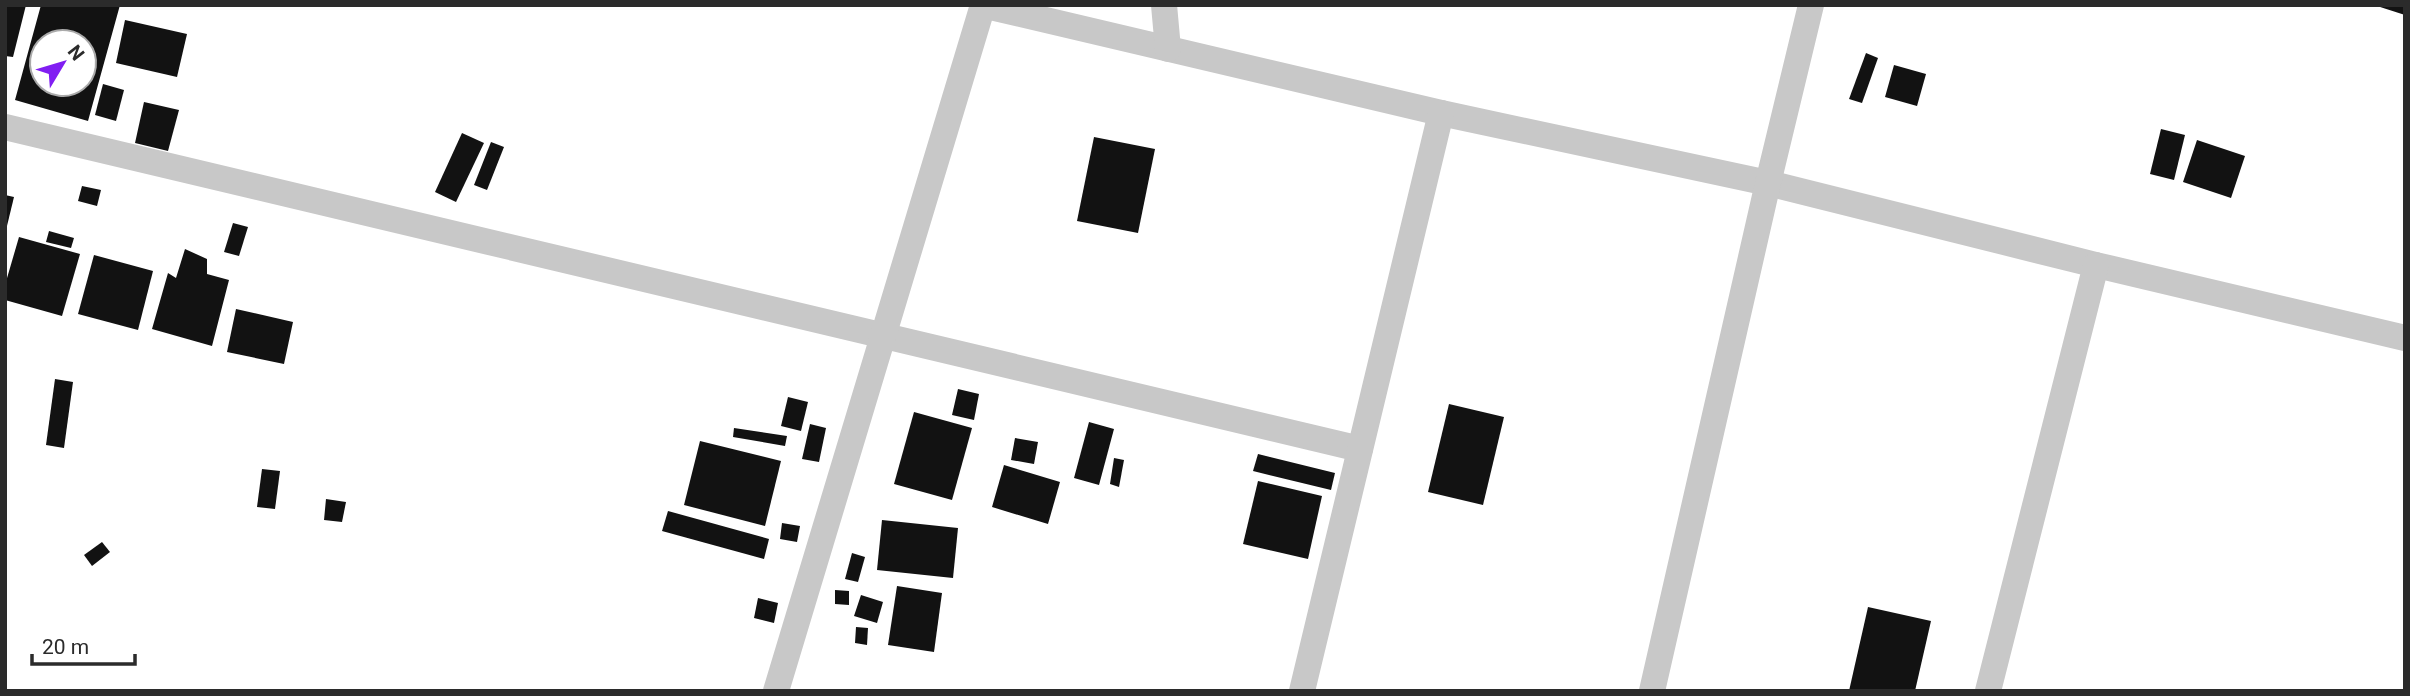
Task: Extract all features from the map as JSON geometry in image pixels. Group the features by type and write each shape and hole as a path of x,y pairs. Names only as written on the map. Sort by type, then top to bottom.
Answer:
{"street":[{"path":"776,691 983,5 1441,113 1768,183 2096,265 2405,338"},
{"path":"1164,5 1168,49"},
{"path":"1652,691 1811,5"},
{"path":"1302,691 1441,113"},
{"path":"5,127 1360,449"},
{"path":"1988,691 2096,265"}],"building":[{"path":"5,5 26,5 13,57 5,56"},
{"path":"41,5 120,5 98,85 98,28 35,28"},
{"path":"2405,5 2405,15 2377,6"},
{"path":"125,20 187,34 177,77 116,63"},
{"path":"28,52 28,98 94,98 88,121 15,100"},
{"path":"1866,53 1878,58 1862,103 1849,99"},
{"path":"1894,65 1926,74 1917,106 1885,97"},
{"path":"103,84 124,90 116,121 95,115"},
{"path":"144,102 179,110 168,151 135,143"},
{"path":"2161,129 2185,135 2174,180 2150,174"},
{"path":"462,133 484,143 456,202 435,192"},
{"path":"1094,137 1155,149 1138,233 1077,221"},
{"path":"2197,140 2245,156 2231,198 2183,182"},
{"path":"491,142 504,147 487,190 474,185"},
{"path":"82,186 101,190 97,206 78,201"},
{"path":"5,195 14,197 6,230 5,230"},
{"path":"233,223 248,227 239,256 224,252"},
{"path":"49,231 74,238 71,248 46,242"},
{"path":"19,237 80,254 62,316 5,300 5,285"},
{"path":"185,249 207,259 207,274 229,280 212,346 152,329 168,273 176,278"},
{"path":"94,255 153,271 138,330 78,314"},
{"path":"236,309 293,322 284,364 227,352"},
{"path":"55,379 73,382 64,448 46,445"},
{"path":"958,389 979,394 974,420 952,415"},
{"path":"788,397 808,402 801,431 781,426"},
{"path":"1449,404 1504,417 1483,505 1428,492"},
{"path":"914,412 972,428 952,500 894,484"},
{"path":"1089,422 1114,429 1099,485 1074,478"},
{"path":"810,424 826,428 819,462 802,459"},
{"path":"734,428 787,436 785,446 733,437"},
{"path":"1015,438 1038,442 1034,464 1011,460"},
{"path":"700,441 781,461 765,526 684,505"},
{"path":"1258,454 1335,473 1331,490 1253,471"},
{"path":"1114,458 1124,460 1119,487 1110,484"},
{"path":"1004,465 1060,482 1048,524 992,507"},
{"path":"262,469 280,471 275,509 257,507"},
{"path":"1258,481 1322,496 1308,559 1243,544"},
{"path":"326,499 346,502 342,522 324,520"},
{"path":"668,511 769,539 764,559 662,531"},
{"path":"882,520 958,528 953,578 877,570"},
{"path":"782,523 800,526 797,542 780,539"},
{"path":"102,542 110,552 92,566 84,555"},
{"path":"852,553 865,557 858,582 845,579"},
{"path":"897,586 942,593 934,652 888,645"},
{"path":"835,590 849,591 849,605 835,604"},
{"path":"861,595 883,602 877,623 854,616"},
{"path":"758,598 778,603 774,623 754,618"},
{"path":"1868,607 1931,621 1915,691 1849,691"},
{"path":"856,627 868,628 867,645 855,643"}]}
